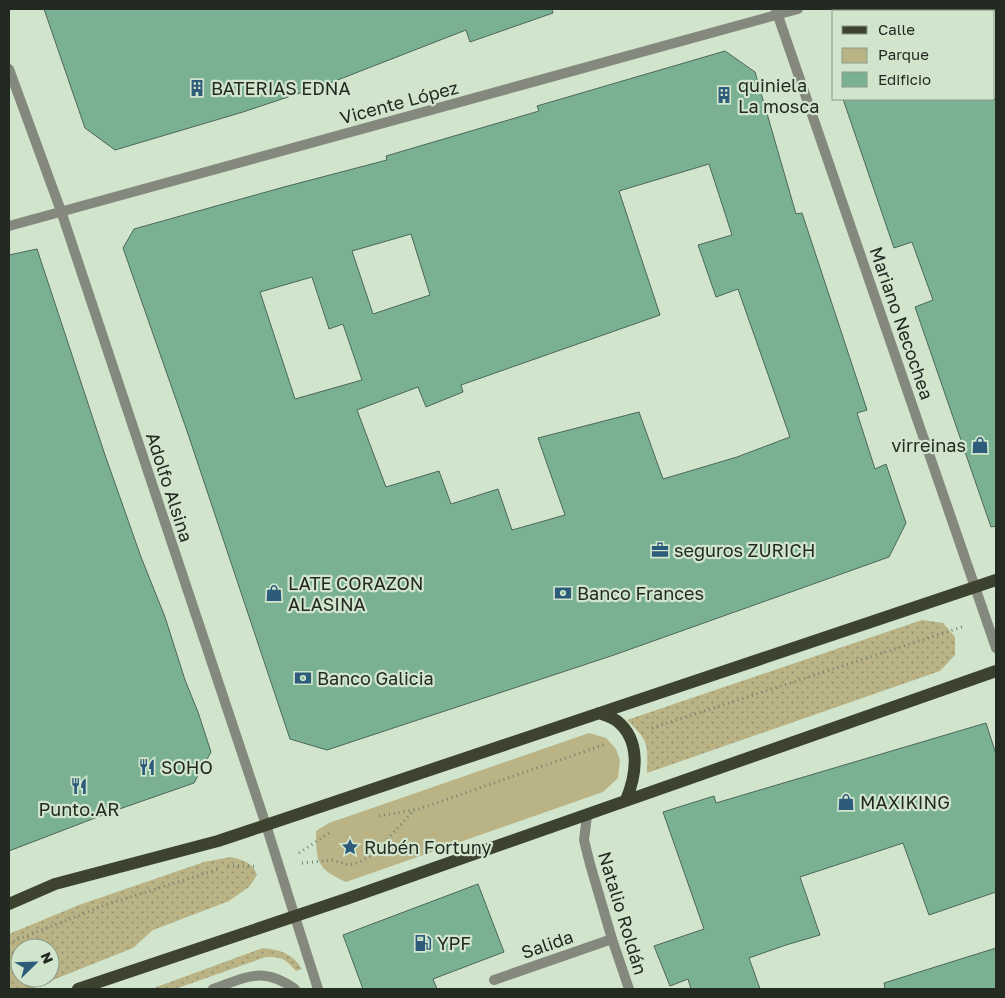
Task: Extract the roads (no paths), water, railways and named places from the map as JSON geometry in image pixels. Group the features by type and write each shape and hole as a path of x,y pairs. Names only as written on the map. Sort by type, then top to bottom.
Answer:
{"main road":[{"path":"9,904 55,884 218,841 996,580"},
{"path":"78,989 295,917 587,816 626,800 996,671"},
{"path":"599,713 615,720 625,729 634,747 636,768 633,784 626,800"}],"street":[{"name":"Vicente López","path":"9,226 777,12 798,9"},
{"name":"Mariano Necochea","path":"777,12 996,648"},
{"name":"Adolfo Alsina","path":"9,69 60,211 280,866 318,989"},
{"name":"Natalio Roldán","path":"587,816 584,840 612,939 630,989"},
{"name":"Salida","path":"494,980 612,939"},
{"path":"213,989 254,974 267,975 283,980 295,989"}],"place":[{"name":"BATERIAS EDNA","path":"197,88"},
{"name":"quiniela La mosca","path":"724,95"},
{"name":"virreinas","path":"980,445"},
{"name":"seguros ZURICH","path":"660,550"},
{"name":"LATE CORAZON ALASINA","path":"274,593"},
{"name":"Banco Frances","path":"563,593"},
{"name":"Banco Galicia","path":"303,678"},
{"name":"SOHO","path":"147,767"},
{"name":"Punto.AR","path":"79,786"},
{"name":"MAXIKING","path":"846,802"},
{"name":"Rubén Fortuny","path":"350,847"},
{"name":"YPF","path":"423,943"}]}
